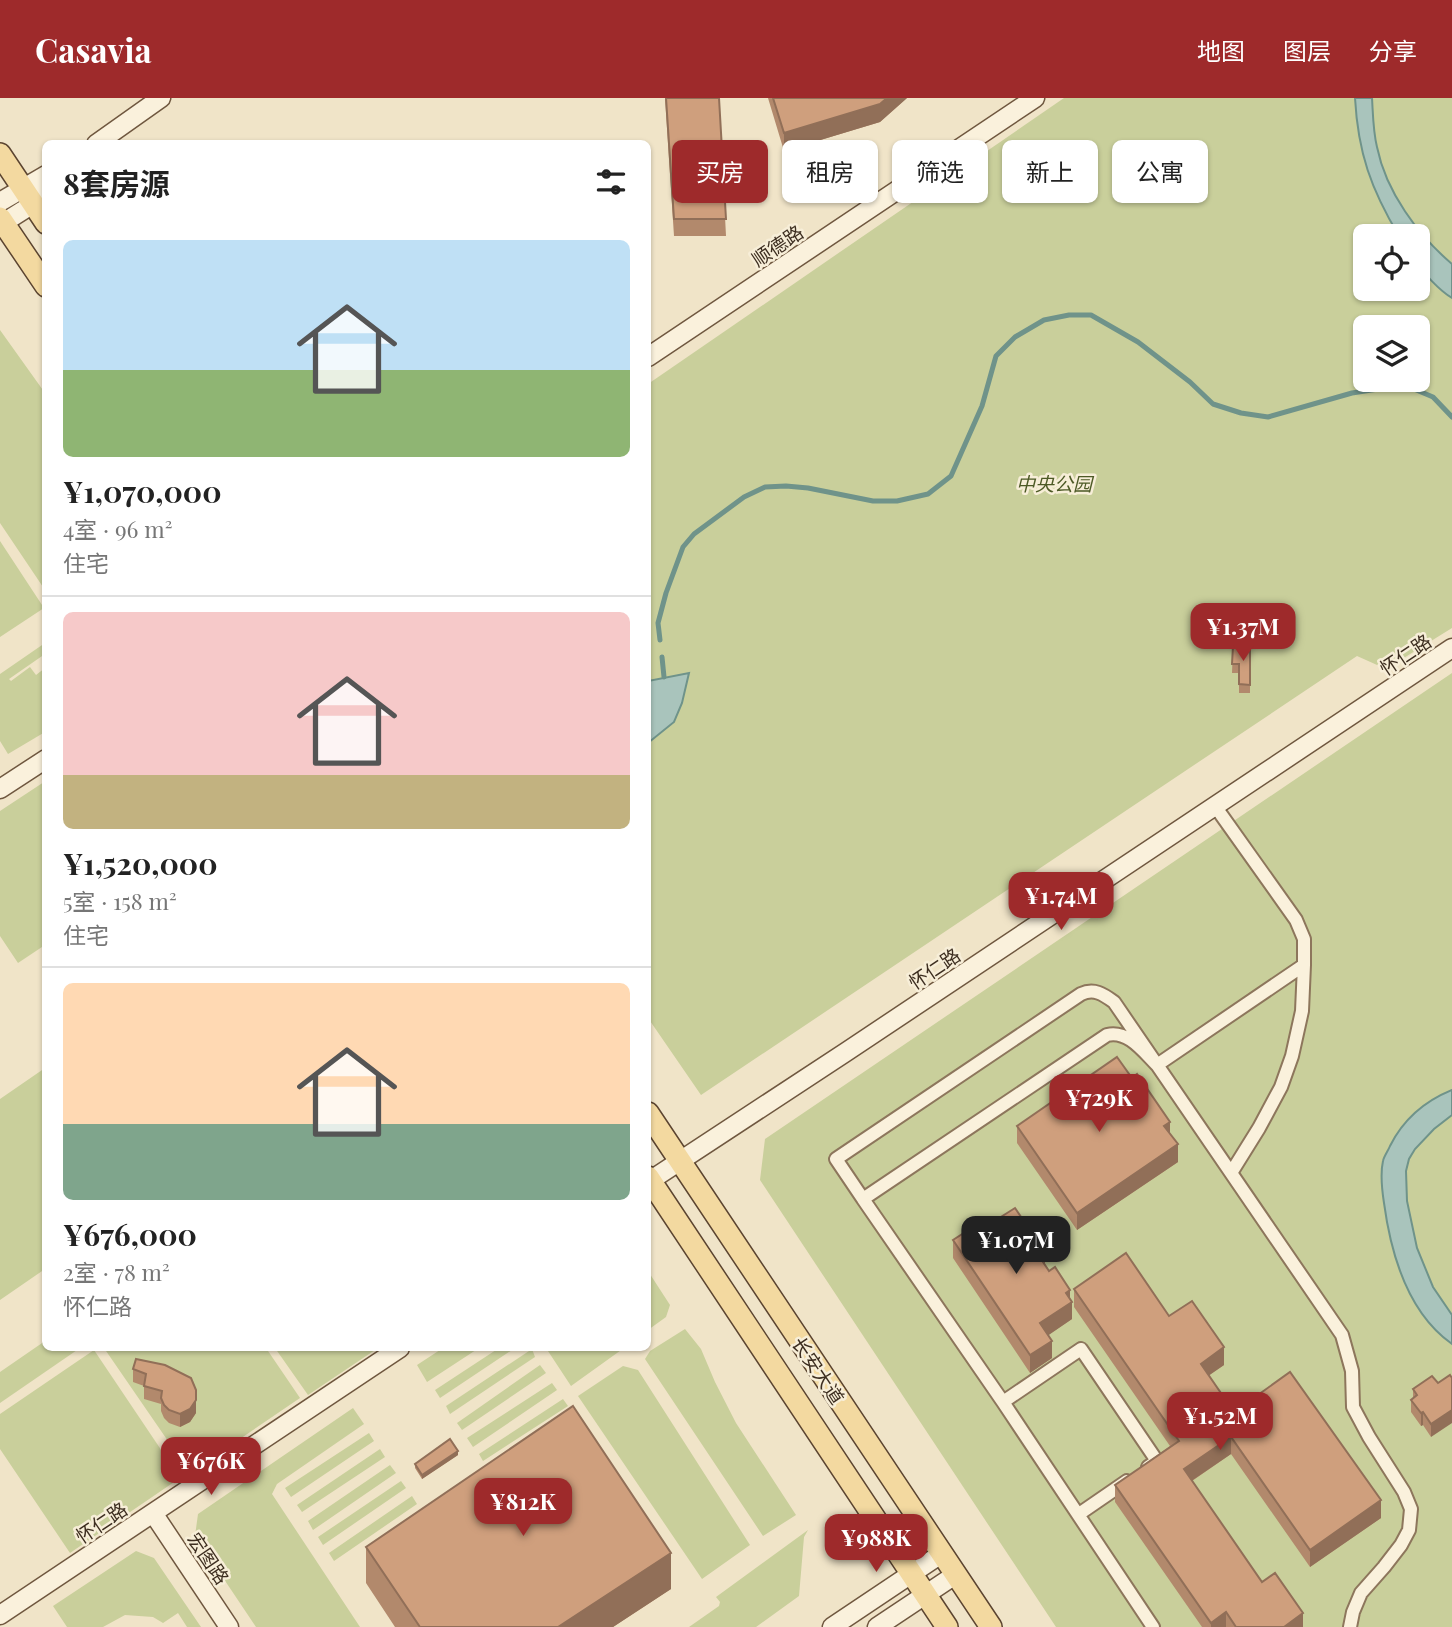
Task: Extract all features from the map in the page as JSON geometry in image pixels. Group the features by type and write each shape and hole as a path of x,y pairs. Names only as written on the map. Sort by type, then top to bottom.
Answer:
{"main road":[{"path":"0,154 33,194 42,214"},
{"path":"1,217 42,280"},
{"name":"长安大道","path":"651,1118 991,1627"},
{"name":"长安大道","path":"651,1184 947,1627"}],"street":[{"path":"102,140 161,98"},
{"name":"顺德路","path":"651,355 1035,98"},
{"path":"1,217 33,194"},
{"name":"怀仁路","path":"651,1178 1452,648"},
{"path":"0,789 42,762"},
{"path":"1215,806 1296,920 1304,939 1301,1011 1292,1056 1281,1087 1231,1173"},
{"path":"1157,1065 1304,965"},
{"path":"1153,1627 1079,1514 836,1159 1088,991 1105,995 1114,1002 1342,1335 1352,1371 1353,1407 1404,1492 1410,1509 1409,1530 1390,1560 1361,1593 1350,1627"},
{"path":"863,1199 1107,1035 1121,1034 1130,1039 1157,1065"},
{"path":"1003,1402 1081,1349 1127,1416 1157,1461 1079,1514"},
{"name":"怀仁路","path":"0,1615 396,1351"},
{"name":"宏图路","path":"153,1513 229,1627"},
{"path":"832,1627 941,1554"},
{"path":"877,1627 955,1575"}],"green space":[{"name":"中央公园","path":"1064,98 1452,98 1452,628 1386,669 1357,656 701,1095 651,1022 651,382 911,203 988,203 988,150 1002,141 1002,203 1098,203 1098,140 1003,140"},
{"path":"0,330 42,389 42,586 0,523"},
{"path":"0,541 42,605 42,609 0,637"},
{"path":"42,645 42,656 9,679 11,681 30,667 36,675 42,670 42,734 8,754 0,741 0,674"},
{"path":"1452,673 1452,1627 1056,1627 760,1180 765,1139"},
{"path":"42,783 42,947 18,963 0,936 0,811"},
{"path":"42,1070 42,1271 0,1300 0,1099"},
{"path":"651,1276 670,1305 666,1317 651,1328"},
{"path":"685,1329 701,1349 736,1423 796,1515 763,1536 645,1359 651,1350"},
{"path":"42,1343 42,1351 76,1351 0,1403 0,1372"},
{"path":"95,1351 180,1478 70,1553 0,1449 0,1414"},
{"path":"106,1351 268,1351 300,1398 190,1473"},
{"path":"277,1351 374,1351 308,1395"},
{"path":"438,1351 474,1351 427,1382 417,1365"},
{"path":"494,1351 510,1351 440,1398 435,1390"},
{"path":"533,1351 535,1357 450,1414 446,1406"},
{"path":"548,1351 620,1351 571,1386"},
{"path":"540,1365 546,1373 462,1430 457,1423"},
{"path":"623,1366 638,1370 750,1545 702,1579 578,1396"},
{"path":"552,1383 557,1390 473,1447 467,1438"},
{"path":"563,1399 568,1406 483,1461 479,1454"},
{"path":"353,1408 364,1424 277,1484 272,1494 360,1627 256,1627 195,1536 198,1514"},
{"path":"369,1433 374,1441 291,1497 285,1488"},
{"path":"380,1449 385,1457 302,1512 297,1505"},
{"path":"390,1465 396,1473 313,1530 308,1521"},
{"path":"401,1481 406,1488 323,1545 318,1537"},
{"path":"412,1496 417,1504 334,1561 329,1553"},
{"path":"808,1530 804,1537 799,1596 756,1627 689,1627 719,1606 720,1602 716,1597"},
{"path":"136,1551 154,1558 201,1627 187,1627 178,1613 163,1623 153,1617 125,1615 103,1627 67,1627 53,1606"}],"water":[{"path":"1355,98 1372,98 1373,122 1381,164 1396,196 1414,224 1393,224 1368,170"},
{"path":"1430,243 1452,264 1452,298 1432,281"},
{"path":"689,673 674,722 651,741 651,680"},
{"path":"1452,1090 1452,1115 1415,1149 1406,1171 1407,1201 1417,1248 1433,1287 1452,1315 1452,1344 1424,1316 1404,1281 1391,1243 1381,1177 1384,1157 1401,1128 1424,1106"}],"building":[{"path":"666,98 719,98 721,140 672,140 672,189"},
{"path":"773,98 887,98 880,104 784,133"},
{"path":"673,203 725,203 726,219 674,219"},
{"path":"1233,646 1250,646 1250,685 1239,684 1239,664 1232,664"},
{"path":"1117,1057 1132,1078 1137,1074 1170,1122 1164,1126 1178,1144 1077,1213 1017,1126"},
{"path":"1015,1208 1045,1252 1039,1256 1049,1271 1055,1267 1070,1290 1066,1293 1072,1302 1040,1323 1052,1341 1030,1355 953,1240 973,1227 977,1232"},
{"path":"1126,1253 1169,1316 1192,1301 1224,1347 1201,1364 1234,1412 1290,1372 1381,1500 1310,1550 1231,1437 1184,1469 1262,1582 1275,1573 1303,1613 1284,1627 1236,1627 1226,1612 1211,1623 1115,1485 1179,1441 1074,1289"},
{"path":"136,1359 165,1365 191,1378 196,1390 196,1400 190,1409 180,1414 169,1410 161,1398 162,1391 144,1386 146,1374 133,1369"},
{"path":"1450,1375 1452,1410 1431,1424 1411,1400 1417,1395 1413,1389 1432,1376 1438,1383"},
{"path":"573,1406 671,1553 558,1627 420,1627 366,1547"},
{"path":"450,1439 458,1451 422,1475 415,1464"}],"waterway":[{"path":"660,640 658,623 683,547 694,534 744,497 765,487 786,486 873,501 897,501 928,494 951,476 982,406 996,356 1015,337 1044,320 1069,315 1091,315 1138,342 1190,382 1213,404 1241,413 1268,417 1352,393 1378,389 1414,389 1433,397 1452,417"},
{"path":"662,657 664,677"}]}
